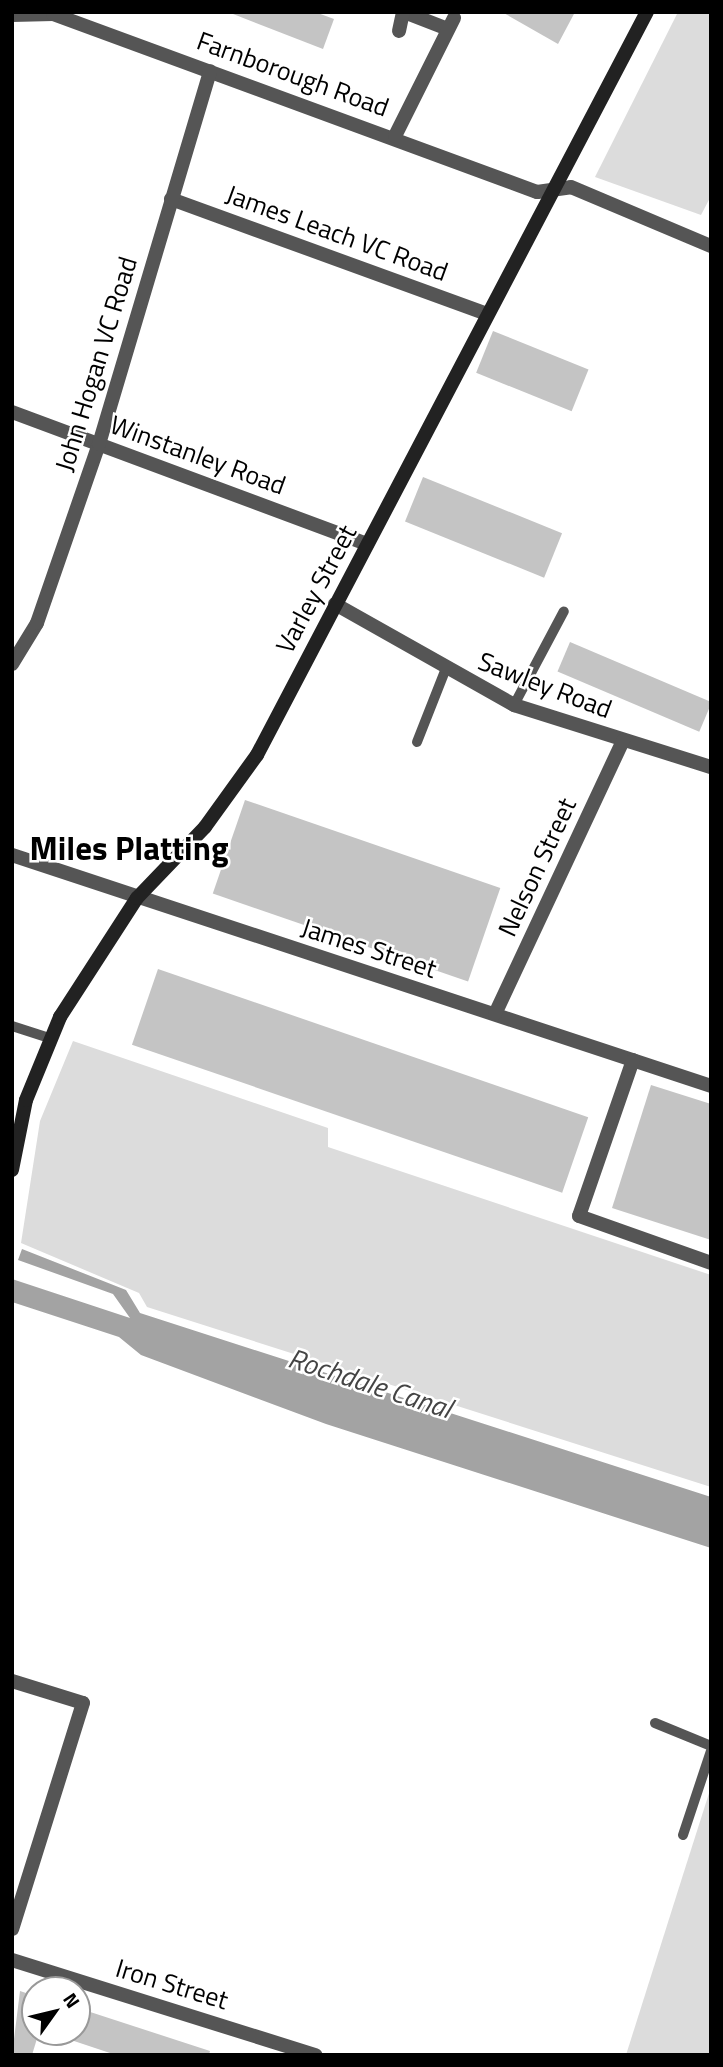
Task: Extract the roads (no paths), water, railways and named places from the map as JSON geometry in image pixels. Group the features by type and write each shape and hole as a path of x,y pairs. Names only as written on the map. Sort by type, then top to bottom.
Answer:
{"street":[{"path":"395,136 451,23 404,12 399,31"},
{"name":"Varley Street","path":"12,1170 26,1100 50,1038 137,898 243,777 647,12"},
{"name":"Farnborough Road","path":"12,15 52,13 395,136 537,192 571,187 711,246"},
{"name":"John Hogan VC Road","path":"12,664 37,623 99,444 211,71"},
{"name":"James Leach VC Road","path":"171,199 487,314"},
{"name":"Winstanley Road","path":"12,412 367,544"},
{"name":"Sawley Road","path":"335,604 445,671 514,705 711,767"},
{"name":"Nelson Street","path":"495,1014 623,741"},
{"name":"James Street","path":"12,855 711,1086"},
{"path":"632,1060 579,1216 711,1263"},
{"path":"12,1681 83,1703 12,1929"},
{"name":"Iron Street","path":"12,1960 294,2051 316,2055"}],"lane":[{"path":"514,705 564,611"},
{"path":"417,742 445,671"},
{"path":"12,1026 50,1038"},
{"path":"655,1723 711,1748 682,1835"}],"district":[{"name":"Miles Platting","path":"129,849"}],"water label":[{"name":"Rochdale Canal","path":"370,1383"}]}
